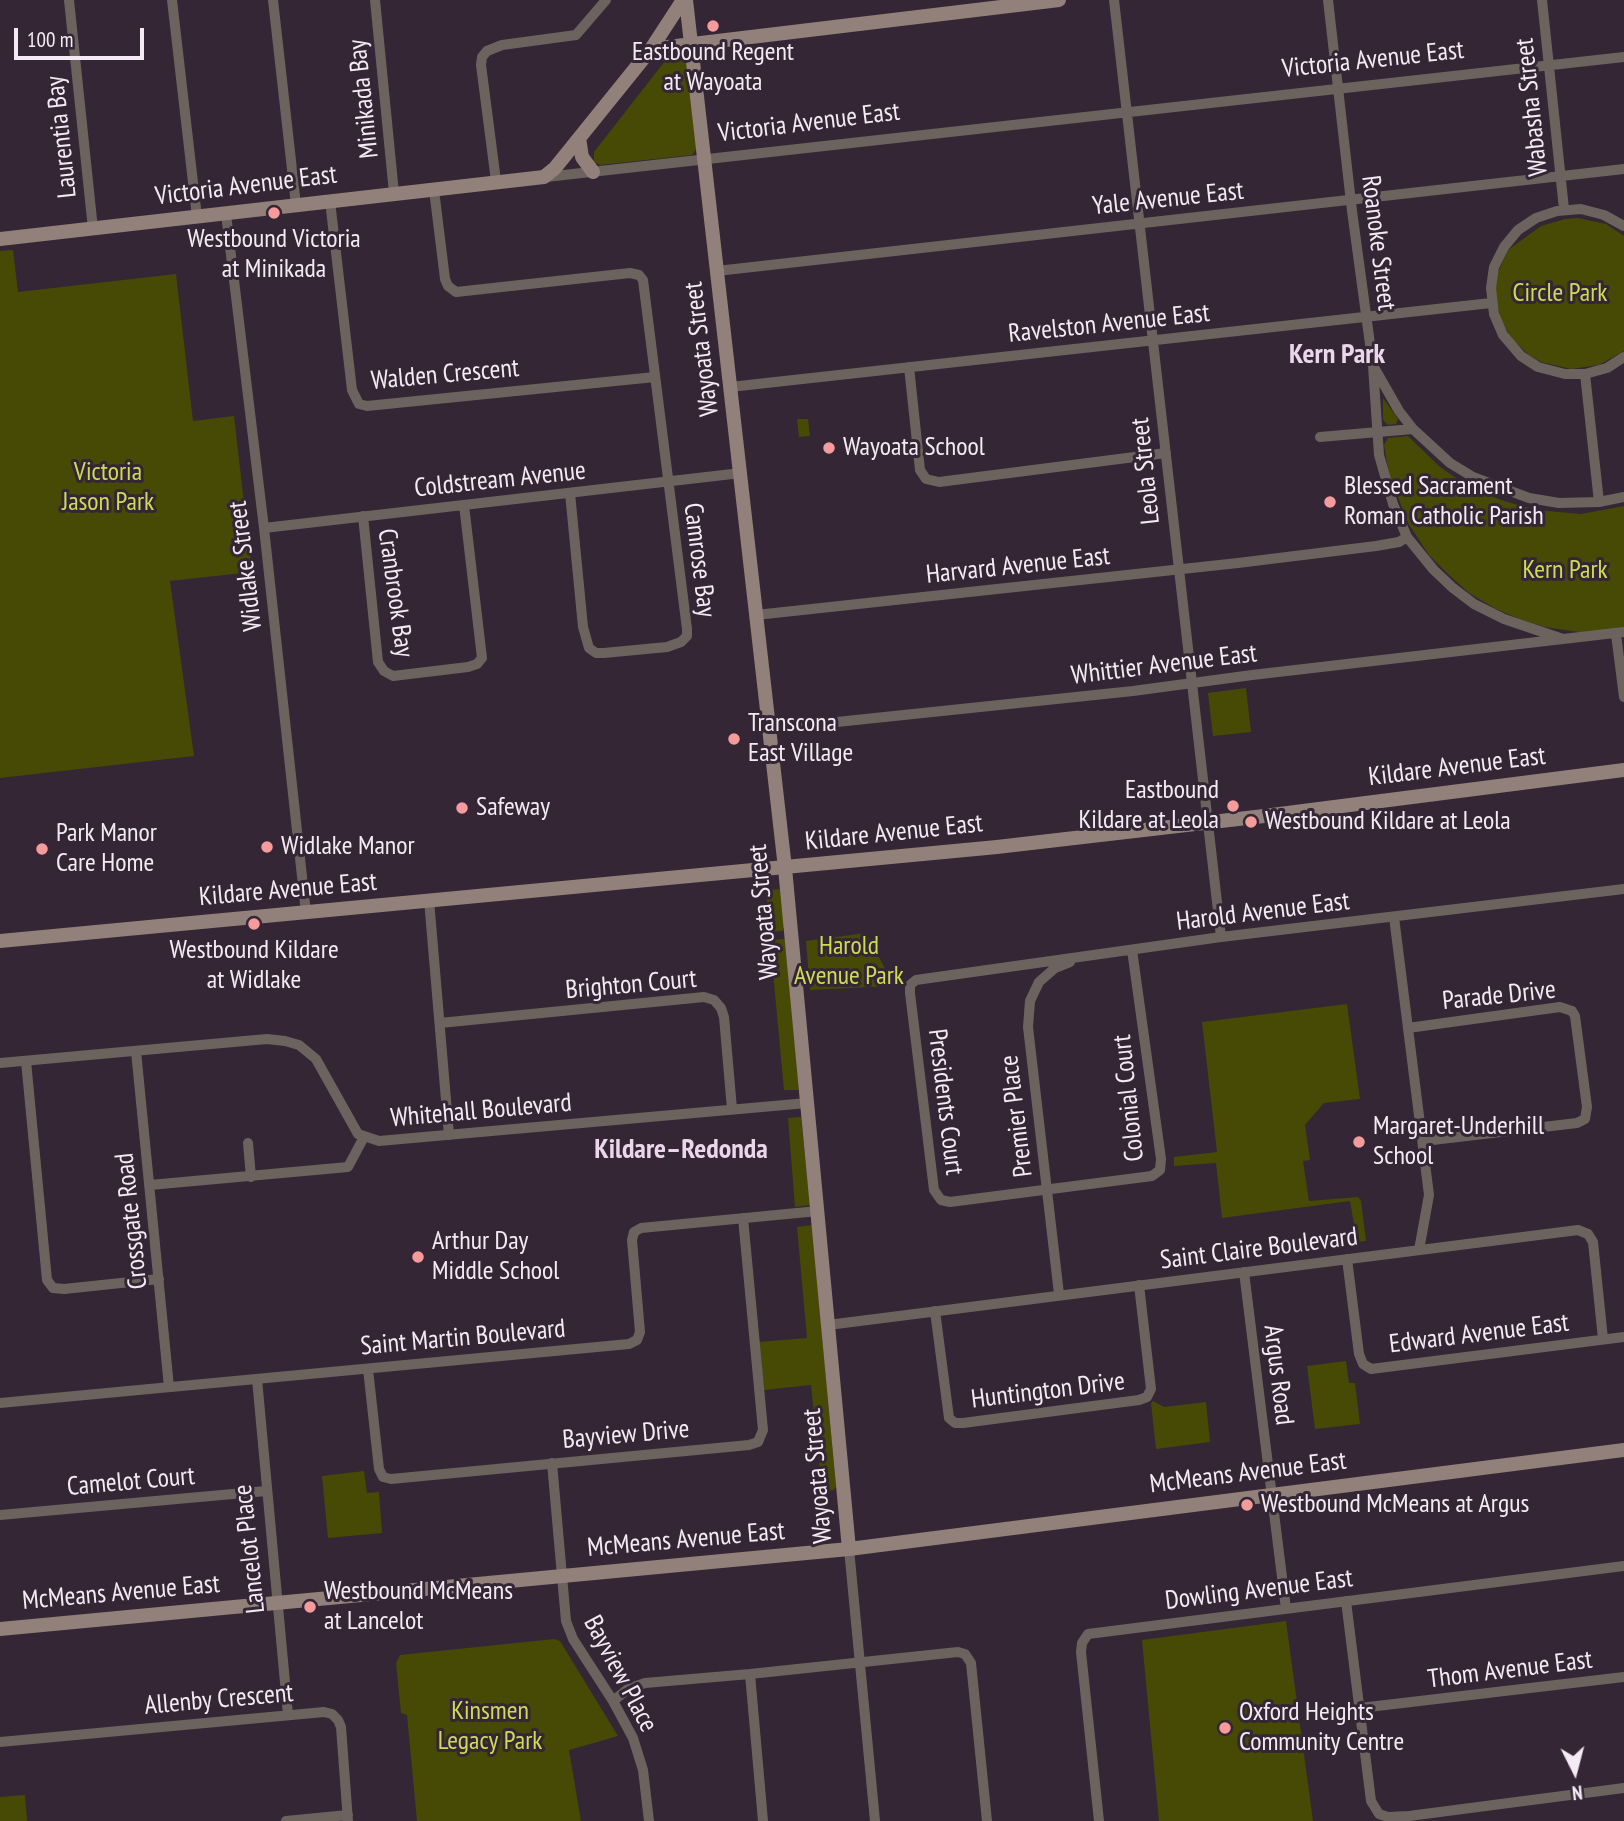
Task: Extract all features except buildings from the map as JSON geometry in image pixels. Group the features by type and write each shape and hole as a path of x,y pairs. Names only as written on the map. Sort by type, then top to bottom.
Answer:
{"street":[{"name":"Laurentia Bay","path":"69,0 93,229"},
{"path":"172,0 197,217"},
{"path":"273,0 296,205"},
{"name":"Minikada Bay","path":"375,0 394,193"},
{"path":"496,181 482,57 487,51 502,45 576,35 606,0"},
{"path":"544,177 555,168 651,49 685,0"},
{"name":"Wayoata Street","path":"685,0 785,869 875,1821"},
{"path":"651,49 1059,0"},
{"name":"Leola Street","path":"1114,0 1221,937"},
{"name":"Roanoke Street","path":"1328,0 1373,366 1383,476 1407,537 1433,569 1474,604 1504,619 1563,639 1620,633"},
{"name":"Wabasha Street","path":"1542,0 1564,209"},
{"name":"Victoria Avenue East","path":"0,239 496,181 1624,57"},
{"path":"579,138 582,157 593,172"},
{"name":"Yale Avenue East","path":"717,271 1624,169"},
{"path":"434,190 445,279 448,286 456,292 630,273 639,275 645,287 668,482"},
{"name":"Walden Crescent","path":"330,201 352,390 359,404 367,406 655,377"},
{"path":"1624,226 1597,212 1564,209 1536,218 1518,230 1508,241 1494,267 1491,288 1491,303 1503,335 1526,360 1558,373 1585,374 1607,368 1624,357"},
{"name":"Widlake Street","path":"226,214 306,913"},
{"name":"Ravelston Avenue East","path":"730,387 1491,303"},
{"path":"1373,366 1399,411 1413,429 1450,463 1473,477 1529,498 1559,503 1599,502 1624,497"},
{"path":"909,367 920,470 926,479 939,482 1166,453"},
{"path":"1585,374 1599,502"},
{"path":"1320,437 1413,429"},
{"name":"Coldstream Avenue","path":"264,528 741,473"},
{"name":"Camrose Bay","path":"569,493 583,626 589,648 596,653 604,653 667,647 681,642 687,636 668,482"},
{"name":"Cranbrook Bay","path":"363,516 378,662 384,671 393,676 468,667 477,664 482,658 464,505"},
{"name":"Harvard Avenue East","path":"757,615 1178,570 1376,546 1399,542 1407,537"},
{"path":"1620,633 1624,696"},
{"name":"Whittier Avenue East","path":"770,729 1133,691 1563,639"},
{"name":"Kildare Avenue East","path":"0,941 785,869 1207,823 1624,770"},
{"name":"Harold Avenue East","path":"910,985 923,978 1221,937 1624,889"},
{"path":"429,900 449,1135"},
{"path":"1394,917 1430,1195 1419,1250"},
{"name":"Colonial Court","path":"1047,1190 1152,1176 1160,1170 1161,1159 1132,950"},
{"name":"Premier Place","path":"1059,1294 1028,1027 1030,1001 1039,982 1055,968 1080,958"},
{"name":"Presidents Court","path":"910,985 935,1192 941,1199 950,1202 1047,1190"},
{"name":"Brighton Court","path":"440,1023 704,997 714,1000 724,1017 732,1109"},
{"name":"Parade Drive","path":"1408,1028 1560,1007 1572,1011 1576,1016 1587,1108 1585,1119 1577,1123 1424,1141"},
{"name":"Whitehall Boulevard","path":"0,1063 267,1039 299,1045 316,1059 358,1133 379,1141 807,1103"},
{"name":"Crossgate Road","path":"136,1051 169,1387"},
{"path":"26,1061 47,1280 53,1288 64,1289 159,1279"},
{"path":"150,1185 348,1167 364,1137"},
{"path":"248,1143 251,1177"},
{"name":"Saint Martin Boulevard","path":"0,1402 629,1344 637,1340 640,1332 632,1240 634,1233 641,1228 818,1211"},
{"name":"Bayview Drive","path":"368,1369 379,1469 383,1476 391,1479 758,1442 763,1430 743,1218"},
{"name":"Saint Claire Boulevard","path":"828,1325 1578,1230 1588,1234 1593,1242 1603,1339"},
{"name":"Edward Avenue East","path":"1347,1259 1359,1354 1363,1364 1371,1369 1624,1337"},
{"name":"Argus Road","path":"1244,1272 1286,1609"},
{"name":"Huntington Drive","path":"935,1311 949,1418 955,1423 963,1423 1147,1397 1151,1389 1139,1285"},
{"name":"Lancelot Place","path":"257,1378 288,1715"},
{"name":"McMeans Avenue East","path":"0,1629 849,1549 1624,1450"},
{"name":"Bayview Place","path":"552,1463 566,1621 573,1639 626,1724 643,1770 649,1821"},
{"name":"Camelot Court","path":"0,1516 266,1491"},
{"name":"Dowling Avenue East","path":"1099,1821 1081,1653 1082,1643 1088,1634 1624,1566"},
{"path":"1346,1601 1371,1801 1374,1809 1384,1816 1409,1816 1624,1788"},
{"path":"613,1701 628,1689 645,1683 958,1652 969,1658 987,1821"},
{"path":"750,1674 763,1821"},
{"name":"Thom Avenue East","path":"1360,1708 1624,1677"},
{"name":"Allenby Crescent","path":"0,1742 324,1712 332,1714 338,1720 348,1818"},
{"path":"286,1821 348,1818"}],"green space":[{"path":"687,59 698,147 692,155 600,165 594,162 594,152 665,61"},
{"name":"Circle Park","path":"1578,218 1606,224 1624,236 1624,351 1599,365 1571,369 1541,362 1511,338 1500,317 1496,285 1498,272 1508,250 1541,226"},
{"name":"Victoria Jason Park","path":"13,250 18,292 176,274 193,421 234,416 252,572 170,581 194,756 0,778 0,251"},
{"path":"1383,398 1398,419 1396,424 1388,425 1383,420"},
{"path":"797,419 808,419 810,436 799,437"},
{"name":"Kern Park","path":"1408,436 1439,466 1467,486 1501,500 1536,510 1581,514 1624,506 1624,628 1585,633 1545,627 1496,609 1469,593 1429,555 1408,523 1389,474 1384,445 1388,438"},
{"path":"1246,688 1251,732 1213,736 1208,693"},
{"path":"781,889 784,927 782,931 770,932 766,890"},
{"name":"Harold Avenue Park","path":"866,933 892,986 810,990 806,941"},
{"path":"785,939 799,1090 784,1090 770,940"},
{"path":"1347,1004 1360,1099 1324,1103 1305,1125 1310,1160 1303,1161 1309,1201 1358,1197 1361,1201 1366,1241 1357,1242 1350,1201 1222,1218 1216,1163 1174,1166 1174,1157 1217,1152 1202,1022"},
{"path":"801,1117 810,1205 795,1207 788,1118"},
{"path":"812,1225 836,1487 822,1492 811,1385 764,1390 759,1342 807,1338 797,1227"},
{"path":"1346,1361 1349,1383 1355,1383 1360,1424 1315,1429 1307,1366"},
{"path":"1153,1401 1164,1407 1206,1402 1210,1442 1156,1449 1151,1403"},
{"path":"364,1471 367,1493 379,1492 382,1533 328,1538 322,1476"},
{"name":"Oxford Heights Community Centre","path":"1286,1621 1313,1821 1159,1821 1142,1640"},
{"name":"Kinsmen Legacy Park","path":"554,1639 560,1641 618,1736 569,1750 581,1821 417,1821 407,1715 401,1713 396,1663 400,1655"},
{"path":"25,1795 27,1821 0,1821 0,1797"}],"place":[{"name":"Eastbound Regent at Wayoata","path":"713,26"},
{"name":"Westbound Victoria at Minikada","path":"274,213"},
{"name":"Wayoata School","path":"829,448"},
{"name":"Blessed Sacrament Roman Catholic Parish","path":"1330,502"},
{"name":"Transcona East Village","path":"734,739"},
{"name":"Eastbound Kildare at Leola","path":"1233,806"},
{"name":"Safeway","path":"462,808"},
{"name":"Westbound Kildare at Leola","path":"1251,822"},
{"name":"Widlake Manor","path":"267,847"},
{"name":"Park Manor Care Home","path":"42,849"},
{"name":"Westbound Kildare at Widlake","path":"254,924"},
{"name":"Margaret-Underhill School","path":"1359,1142"},
{"name":"Arthur Day Middle School","path":"418,1257"},
{"name":"Westbound McMeans at Argus","path":"1247,1505"},
{"name":"Westbound McMeans at Lancelot","path":"310,1607"},
{"name":"Oxford Heights Community Centre","path":"1225,1728"}],"district":[{"name":"Kern Park","path":"1337,355"},
{"name":"Kildare–Redonda","path":"681,1150"}]}
